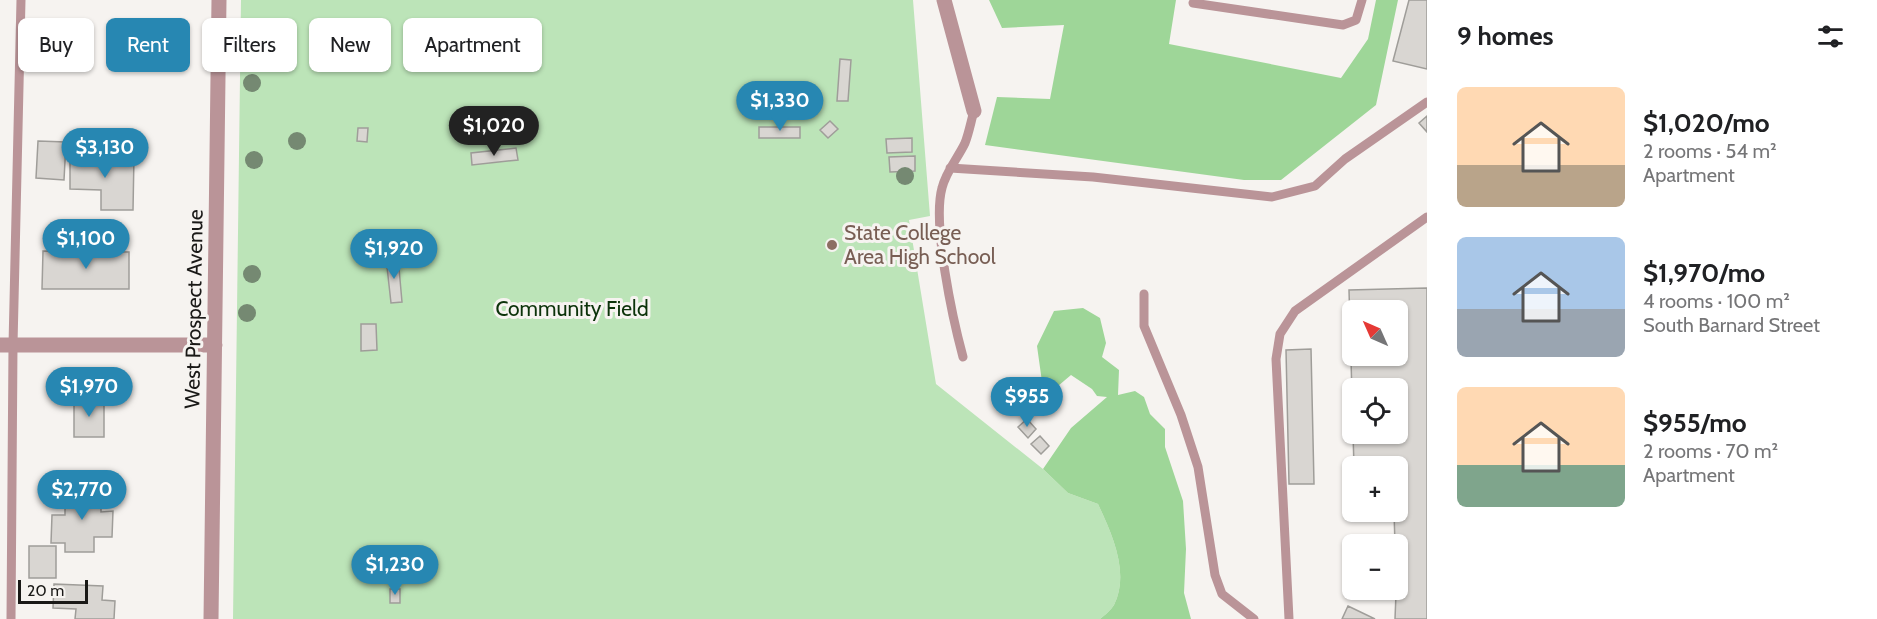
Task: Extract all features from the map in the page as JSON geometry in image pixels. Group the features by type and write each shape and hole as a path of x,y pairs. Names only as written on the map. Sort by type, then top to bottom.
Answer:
{"street":[{"name":"West Prospect Avenue","path":"211,619 219,0"},
{"path":"944,0 974,111"},
{"path":"7,345 215,345"}],"lane":[{"path":"11,619 7,345 21,0"},
{"path":"1193,3 1343,25 1356,20 1362,0"},
{"path":"950,168 1093,177 1272,197 1315,186 1345,159 1427,102"},
{"path":"963,357 953,311 939,210 942,189 950,168 965,142 974,111"},
{"path":"1289,619 1276,359 1280,334 1295,310 1427,218"},
{"path":"1144,294 1144,326 1181,415 1198,467 1215,575 1222,594 1254,619"}],"green space":[{"name":"Community Field","path":"241,0 913,0 930,216 909,220 936,384 1043,469 1068,493 1098,504 1109,528 1120,567 1118,593 1113,607 1100,619 233,619 240,72 297,72 297,18 241,18"},
{"path":"989,0 1176,0 1169,44 1341,78 1368,39 1376,0 1398,0 1376,105 1281,180 1244,180 985,145 997,97 1050,99 1064,25 1002,28"},
{"path":"1083,308 1100,318 1106,343 1102,357 1119,370 1118,395 1135,391 1144,397 1150,414 1165,429 1165,447 1183,501 1186,549 1184,593 1191,619 1100,619 1114,605 1120,580 1120,567 1109,528 1098,504 1068,493 1043,469 1071,428 1107,397 1097,396 1092,389 1071,375 1058,386 1043,389 1037,346 1054,311"}],"building":[{"path":"1409,0 1427,0 1427,69 1393,61"},
{"path":"840,59 851,60 848,101 837,101"},
{"path":"1427,116 1427,132 1419,123"},
{"path":"830,121 838,129 828,138 820,130"},
{"path":"759,127 800,127 800,138 759,138"},
{"path":"358,128 368,128 367,142 357,141"},
{"path":"912,138 912,152 887,153 886,139"},
{"path":"38,141 66,142 64,180 36,178"},
{"path":"516,148 518,160 472,165 471,153"},
{"path":"70,155 134,156 133,210 101,210 101,190 70,189"},
{"path":"915,156 915,171 890,172 889,157"},
{"path":"43,251 129,252 129,289 42,289"},
{"path":"398,257 402,302 391,303 386,258"},
{"path":"1427,288 1427,619 1395,619 1396,600 1408,600 1408,534 1395,534 1394,522 1408,522 1408,456 1354,456 1353,444 1408,444 1408,378 1352,378 1351,366 1408,366 1408,300 1349,300 1349,290"},
{"path":"361,324 376,324 377,350 361,351"},
{"path":"1311,349 1314,484 1289,484 1286,350"},
{"path":"104,399 104,437 74,437 74,400"},
{"path":"1027,419 1036,429 1028,438 1018,427"},
{"path":"1040,436 1049,446 1041,454 1031,444"},
{"path":"101,488 101,512 113,511 112,537 94,537 94,552 65,552 65,543 51,543 52,515 65,515 65,489"},
{"path":"29,546 56,546 56,578 29,578"},
{"path":"403,555 411,555 411,565 403,565"},
{"path":"54,584 103,586 102,600 115,601 114,619 75,619 76,609 53,608"},
{"path":"390,589 400,589 400,603 390,603"},
{"path":"1348,606 1375,619 1342,619"}],"place":[{"name":"State College Area High School","path":"832,245"}]}
